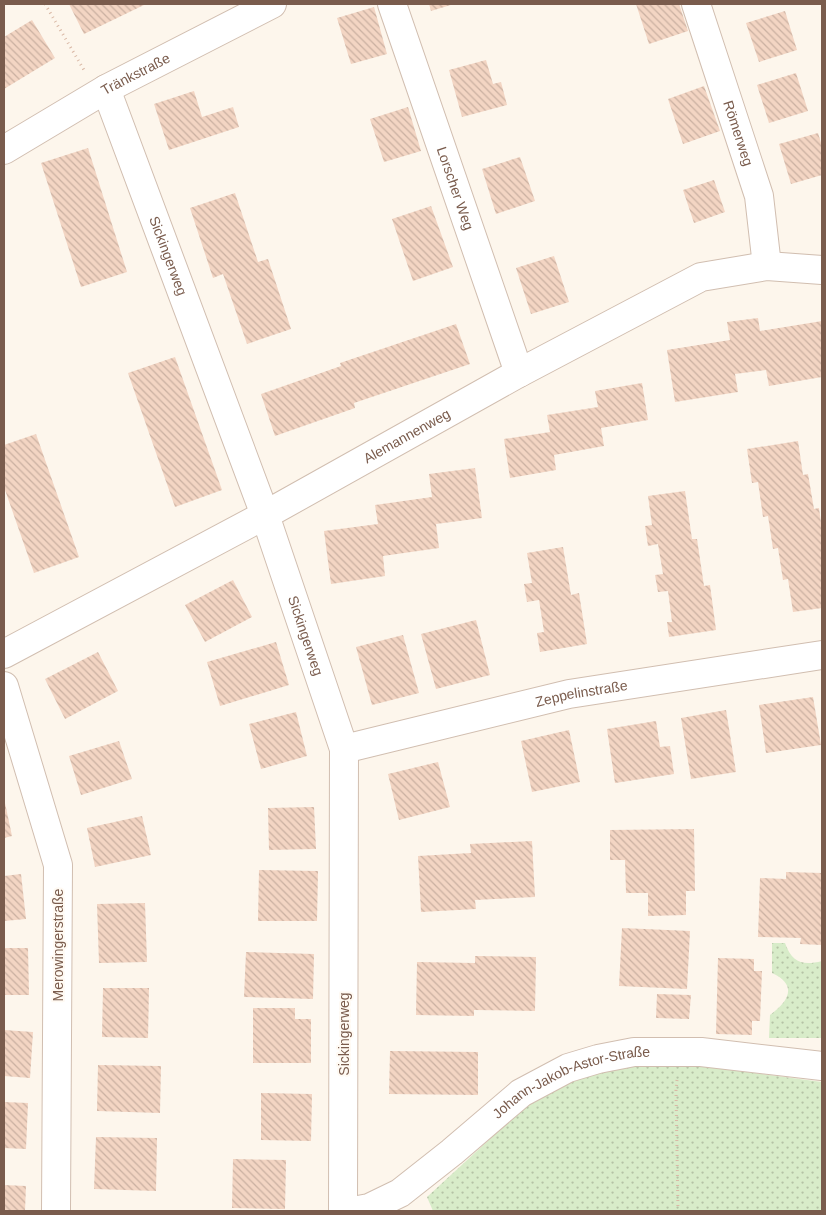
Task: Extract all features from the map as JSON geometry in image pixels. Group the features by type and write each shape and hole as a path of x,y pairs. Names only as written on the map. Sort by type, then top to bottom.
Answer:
{"street":[{"name":"Tränkstraße","path":"4,150 102,92 272,4"},
{"name":"Lorscher Weg","path":"392,4 519,373"},
{"name":"Römerweg","path":"696,4 759,196 767,266"},
{"name":"Sickingerweg","path":"102,92 265,515 344,749 343,1211"},
{"name":"Alemannenweg","path":"6,644 265,515 519,373 701,277 767,266 822,270"},
{"name":"Zeppelinstraße","path":"344,749 568,694 822,655"},
{"name":"Merowingerstraße","path":"4,686 58,865 56,1211"},
{"name":"Johann-Jakob-Astor-Straße","path":"353,1211 405,1202 452,1152 521,1093 568,1068 598,1059 634,1052 701,1052 822,1066"}],"path":[{"path":"45,4 102,92"},
{"path":"678,1211 676,1090 680,1052"}],"green space":[{"path":"772,943 785,943 791,955 804,963 822,961 822,1038 769,1038 770,1015 782,1004 788,993 785,983 772,973"},
{"path":"628,1064 686,1064 822,1082 822,1211 433,1211 427,1197 530,1102 571,1080"}],"building":[{"path":"69,4 143,4 144,5 84,34"},
{"path":"429,4 454,4 431,11"},
{"path":"636,4 679,4 688,31 649,44"},
{"path":"374,7 387,54 351,64 337,18"},
{"path":"785,11 797,50 759,62 746,23"},
{"path":"32,20 55,58 4,89 4,37"},
{"path":"486,60 493,84 501,82 507,105 462,117 449,70"},
{"path":"796,73 808,111 769,123 757,85"},
{"path":"704,86 720,131 683,144 668,99"},
{"path":"194,91 202,117 233,107 239,127 169,150 154,104"},
{"path":"408,107 421,151 384,162 370,119"},
{"path":"818,133 822,146 822,175 791,184 779,144"},
{"path":"88,148 127,272 81,287 41,163"},
{"path":"520,157 535,201 496,214 482,169"},
{"path":"714,180 725,212 694,223 683,190"},
{"path":"235,193 258,262 268,259 291,329 247,344 223,274 213,278 190,208"},
{"path":"431,206 453,267 413,281 392,219"},
{"path":"554,256 569,302 531,314 516,268"},
{"path":"758,318 760,331 822,321 822,377 769,386 766,370 735,374 738,392 675,402 667,350 730,340 727,322"},
{"path":"456,324 470,364 354,403 355,408 275,436 261,394 341,366 340,363"},
{"path":"175,357 222,490 175,507 128,373"},
{"path":"642,383 648,420 601,428 604,446 554,455 556,470 510,478 504,439 550,432 547,415 598,407 595,391"},
{"path":"36,434 79,557 34,573 4,487 4,445"},
{"path":"798,441 803,475 808,474 814,509 819,508 822,530 822,608 793,612 788,579 783,580 778,548 773,549 768,516 763,517 758,482 752,483 747,449"},
{"path":"475,468 482,518 436,524 439,548 383,556 385,576 331,584 324,531 378,524 375,505 432,497 429,474"},
{"path":"685,491 692,539 697,539 704,586 710,585 716,630 669,637 667,622 672,622 668,591 658,592 655,575 663,574 658,544 648,546 645,526 652,525 648,496"},
{"path":"563,547 571,595 579,593 587,644 540,652 537,633 544,632 539,600 527,602 524,584 532,583 527,553"},
{"path":"233,580 252,617 205,642 185,605"},
{"path":"476,620 490,675 436,689 421,634"},
{"path":"403,635 419,693 372,705 356,647"},
{"path":"276,642 289,685 220,706 207,662"},
{"path":"98,652 118,691 65,719 45,679"},
{"path":"813,697 821,745 766,753 759,705"},
{"path":"726,710 736,772 691,779 681,718"},
{"path":"296,712 307,756 261,769 249,724"},
{"path":"656,721 660,747 670,746 674,774 615,783 607,729"},
{"path":"569,730 580,782 532,792 521,741"},
{"path":"119,741 132,779 81,795 69,756"},
{"path":"438,762 450,807 399,820 388,774"},
{"path":"4,804 12,836 4,838"},
{"path":"314,807 316,849 269,850 268,808"},
{"path":"142,816 151,855 95,867 87,828"},
{"path":"694,829 695,891 686,891 686,915 648,916 648,893 626,893 625,860 610,860 610,830"},
{"path":"532,841 535,897 475,900 476,909 421,912 418,856 471,853 470,844"},
{"path":"259,870 318,871 317,921 258,921"},
{"path":"786,872 822,873 822,945 800,944 801,938 758,937 760,878 786,879"},
{"path":"21,874 26,919 4,921 4,876"},
{"path":"145,903 147,962 99,963 97,904"},
{"path":"622,928 690,931 687,989 619,986"},
{"path":"4,948 28,948 29,995 4,995"},
{"path":"246,952 314,954 313,999 244,997"},
{"path":"475,956 536,957 535,1011 474,1010 474,1016 416,1015 417,962 475,963"},
{"path":"718,958 754,959 754,971 762,971 760,1021 752,1021 752,1035 716,1034"},
{"path":"103,988 149,988 148,1038 102,1037"},
{"path":"657,994 691,995 689,1019 656,1018"},
{"path":"253,1008 295,1008 295,1019 311,1019 311,1063 253,1063"},
{"path":"4,1030 33,1032 30,1078 4,1076"},
{"path":"390,1051 478,1052 478,1095 389,1094"},
{"path":"98,1065 161,1066 160,1113 97,1111"},
{"path":"261,1093 312,1094 311,1141 261,1140"},
{"path":"4,1102 28,1103 26,1149 4,1148"},
{"path":"96,1137 157,1138 156,1191 94,1189"},
{"path":"233,1159 286,1160 285,1209 232,1208"},
{"path":"4,1185 26,1186 25,1211 4,1211"}]}
